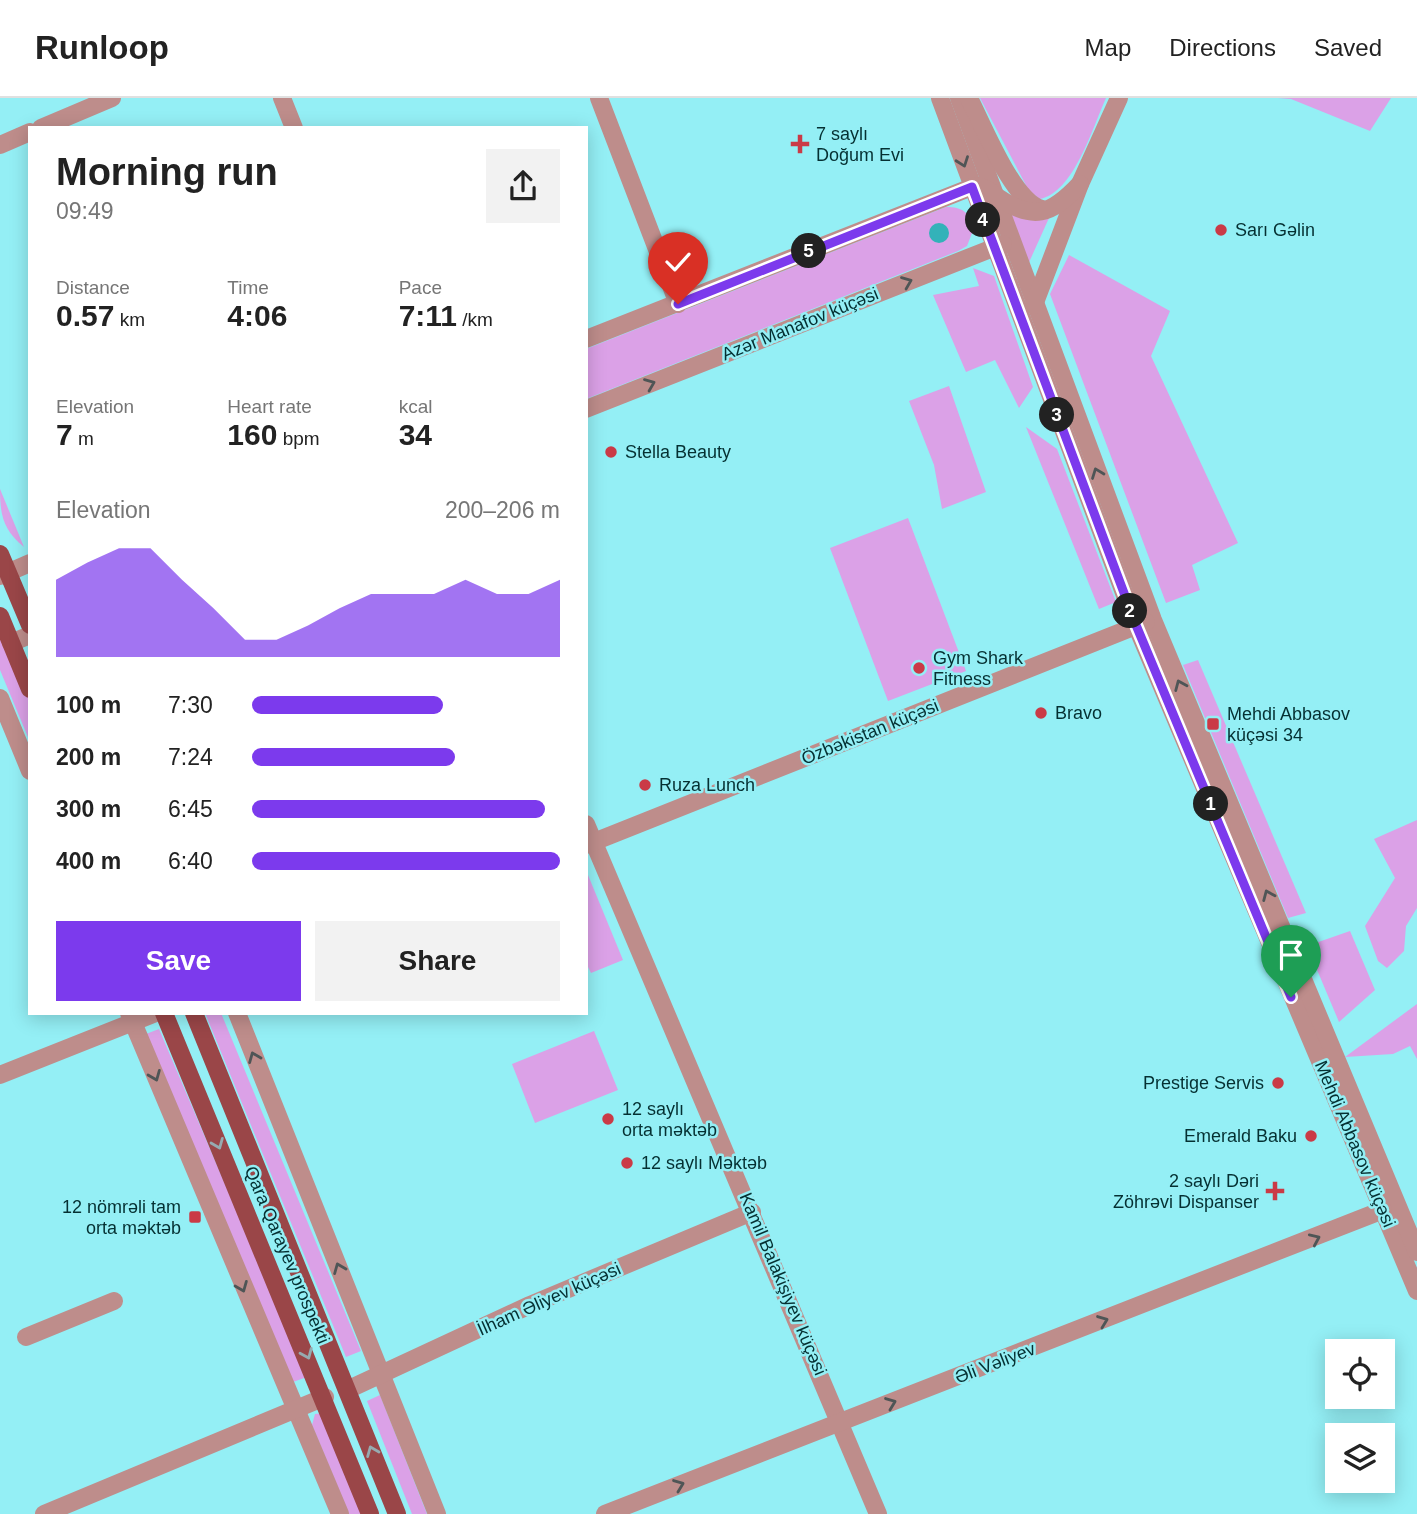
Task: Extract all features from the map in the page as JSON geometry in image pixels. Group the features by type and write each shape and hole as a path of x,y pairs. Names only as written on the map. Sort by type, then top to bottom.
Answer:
{"main road":[{"path":"0,554 4,574 28,621"},
{"path":"0,616 28,684"},
{"name":"Qara Qarayev prospekti","path":"165,1015 325,1397 370,1514"},
{"name":"Qara Qarayev prospekti","path":"195,1015 397,1514"}],"street":[{"path":"46,126 111,98"},
{"path":"282,98 294,126"},
{"path":"599,98 678,304"},
{"name":"Mehdi Abbasov küçəsi","path":"940,98 1015,305 1417,1291"},
{"name":"Mehdi Abbasov küçəsi","path":"959,98 1027,284 1144,623 1417,1252"},
{"path":"969,98 1023,198 1034,207 1049,210"},
{"path":"1015,305 1080,184 1119,98"},
{"path":"0,145 28,133"},
{"path":"588,338 972,187 982,187 1025,212 1049,210 1060,204 1080,184"},
{"path":"1034,306 1080,184"},
{"name":"Azər Manafov küçəsi","path":"588,408 994,249 1006,241 1008,234"},
{"path":"4,574 28,564"},
{"name":"Özbəkistan küçəsi","path":"590,843 1144,623"},
{"path":"10,642 28,636"},
{"path":"0,698 5,726 28,767"},
{"name":"Kamil Balakişiyev küçəsi","path":"590,843 752,1212 878,1514"},
{"path":"238,1015 437,1514"},
{"path":"0,1075 131,1018 340,1514"},
{"name":"Əli Vəliyev","path":"605,1514 1383,1210"},
{"name":"İlham Əliyev küçəsi","path":"348,1390 530,1305 752,1212"},
{"path":"26,1337 114,1301"},
{"path":"44,1514 325,1397"}],"shaded area":[{"path":"980,98 1106,98 1072,172 1063,185 1040,199 1029,191"},
{"path":"1278,98 1391,98 1370,131 1291,99"},
{"path":"946,207 964,212 974,228 967,246 958,251 588,398 588,348"},
{"path":"1007,211 1049,218 1026,269"},
{"path":"1069,255 1170,311 1151,356 1238,543 1192,565 1200,590 1166,603 1050,294"},
{"path":"973,268 994,276 1033,387 1019,408 995,360 966,372 933,295 979,286"},
{"path":"949,386 986,492 942,509 934,465 909,401"},
{"path":"1026,427 1057,449 1116,602 1099,609"},
{"path":"0,489 24,547 11,534 4,521"},
{"path":"908,518 966,671 888,701 830,548"},
{"path":"0,623 28,690 28,737 0,670"},
{"path":"1198,660 1306,913 1288,918 1183,665"},
{"path":"1417,820 1417,908 1406,926 1404,951 1387,968 1378,961 1365,926 1395,878 1374,839"},
{"path":"588,875 623,960 591,973 588,967"},
{"path":"1350,931 1375,990 1339,1022 1307,946"},
{"path":"1417,1004 1417,1059 1410,1046 1393,1054 1345,1057"},
{"path":"206,1015 222,1015 361,1351 346,1357"},
{"path":"159,1029 307,1377 293,1382 146,1034"},
{"path":"594,1031 618,1090 535,1123 512,1064"},
{"path":"380,1395 427,1514 412,1514 367,1401"},
{"path":"324,1413 364,1514 349,1514 312,1425 315,1414"}],"water":[{"path":"935,223 943,223 949,233 943,243 935,243 929,237 929,229"}],"place":[{"name":"7 saylı Doğum Evi","path":"800,144"},
{"name":"Sarı Gəlin","path":"1221,230"},
{"name":"Stella Beauty","path":"611,452"},
{"name":"Gym Shark Fitness","path":"919,668"},
{"name":"Bravo","path":"1041,713"},
{"name":"Mehdi Abbasov küçəsi 34","path":"1213,724"},
{"name":"Ruza Lunch","path":"645,785"},
{"name":"Prestige Servis","path":"1278,1083"},
{"name":"12 saylı orta məktəb","path":"608,1119"},
{"name":"Emerald Baku","path":"1311,1136"},
{"name":"12 saylı Məktəb","path":"627,1163"},
{"name":"2 saylı Dəri Zöhrəvi Dispanser","path":"1275,1191"},
{"name":"12 nömrəli tam orta məktəb","path":"195,1217"}],"route":[{"path":"678,304 972,187 1136,625 1291,997"}]}
